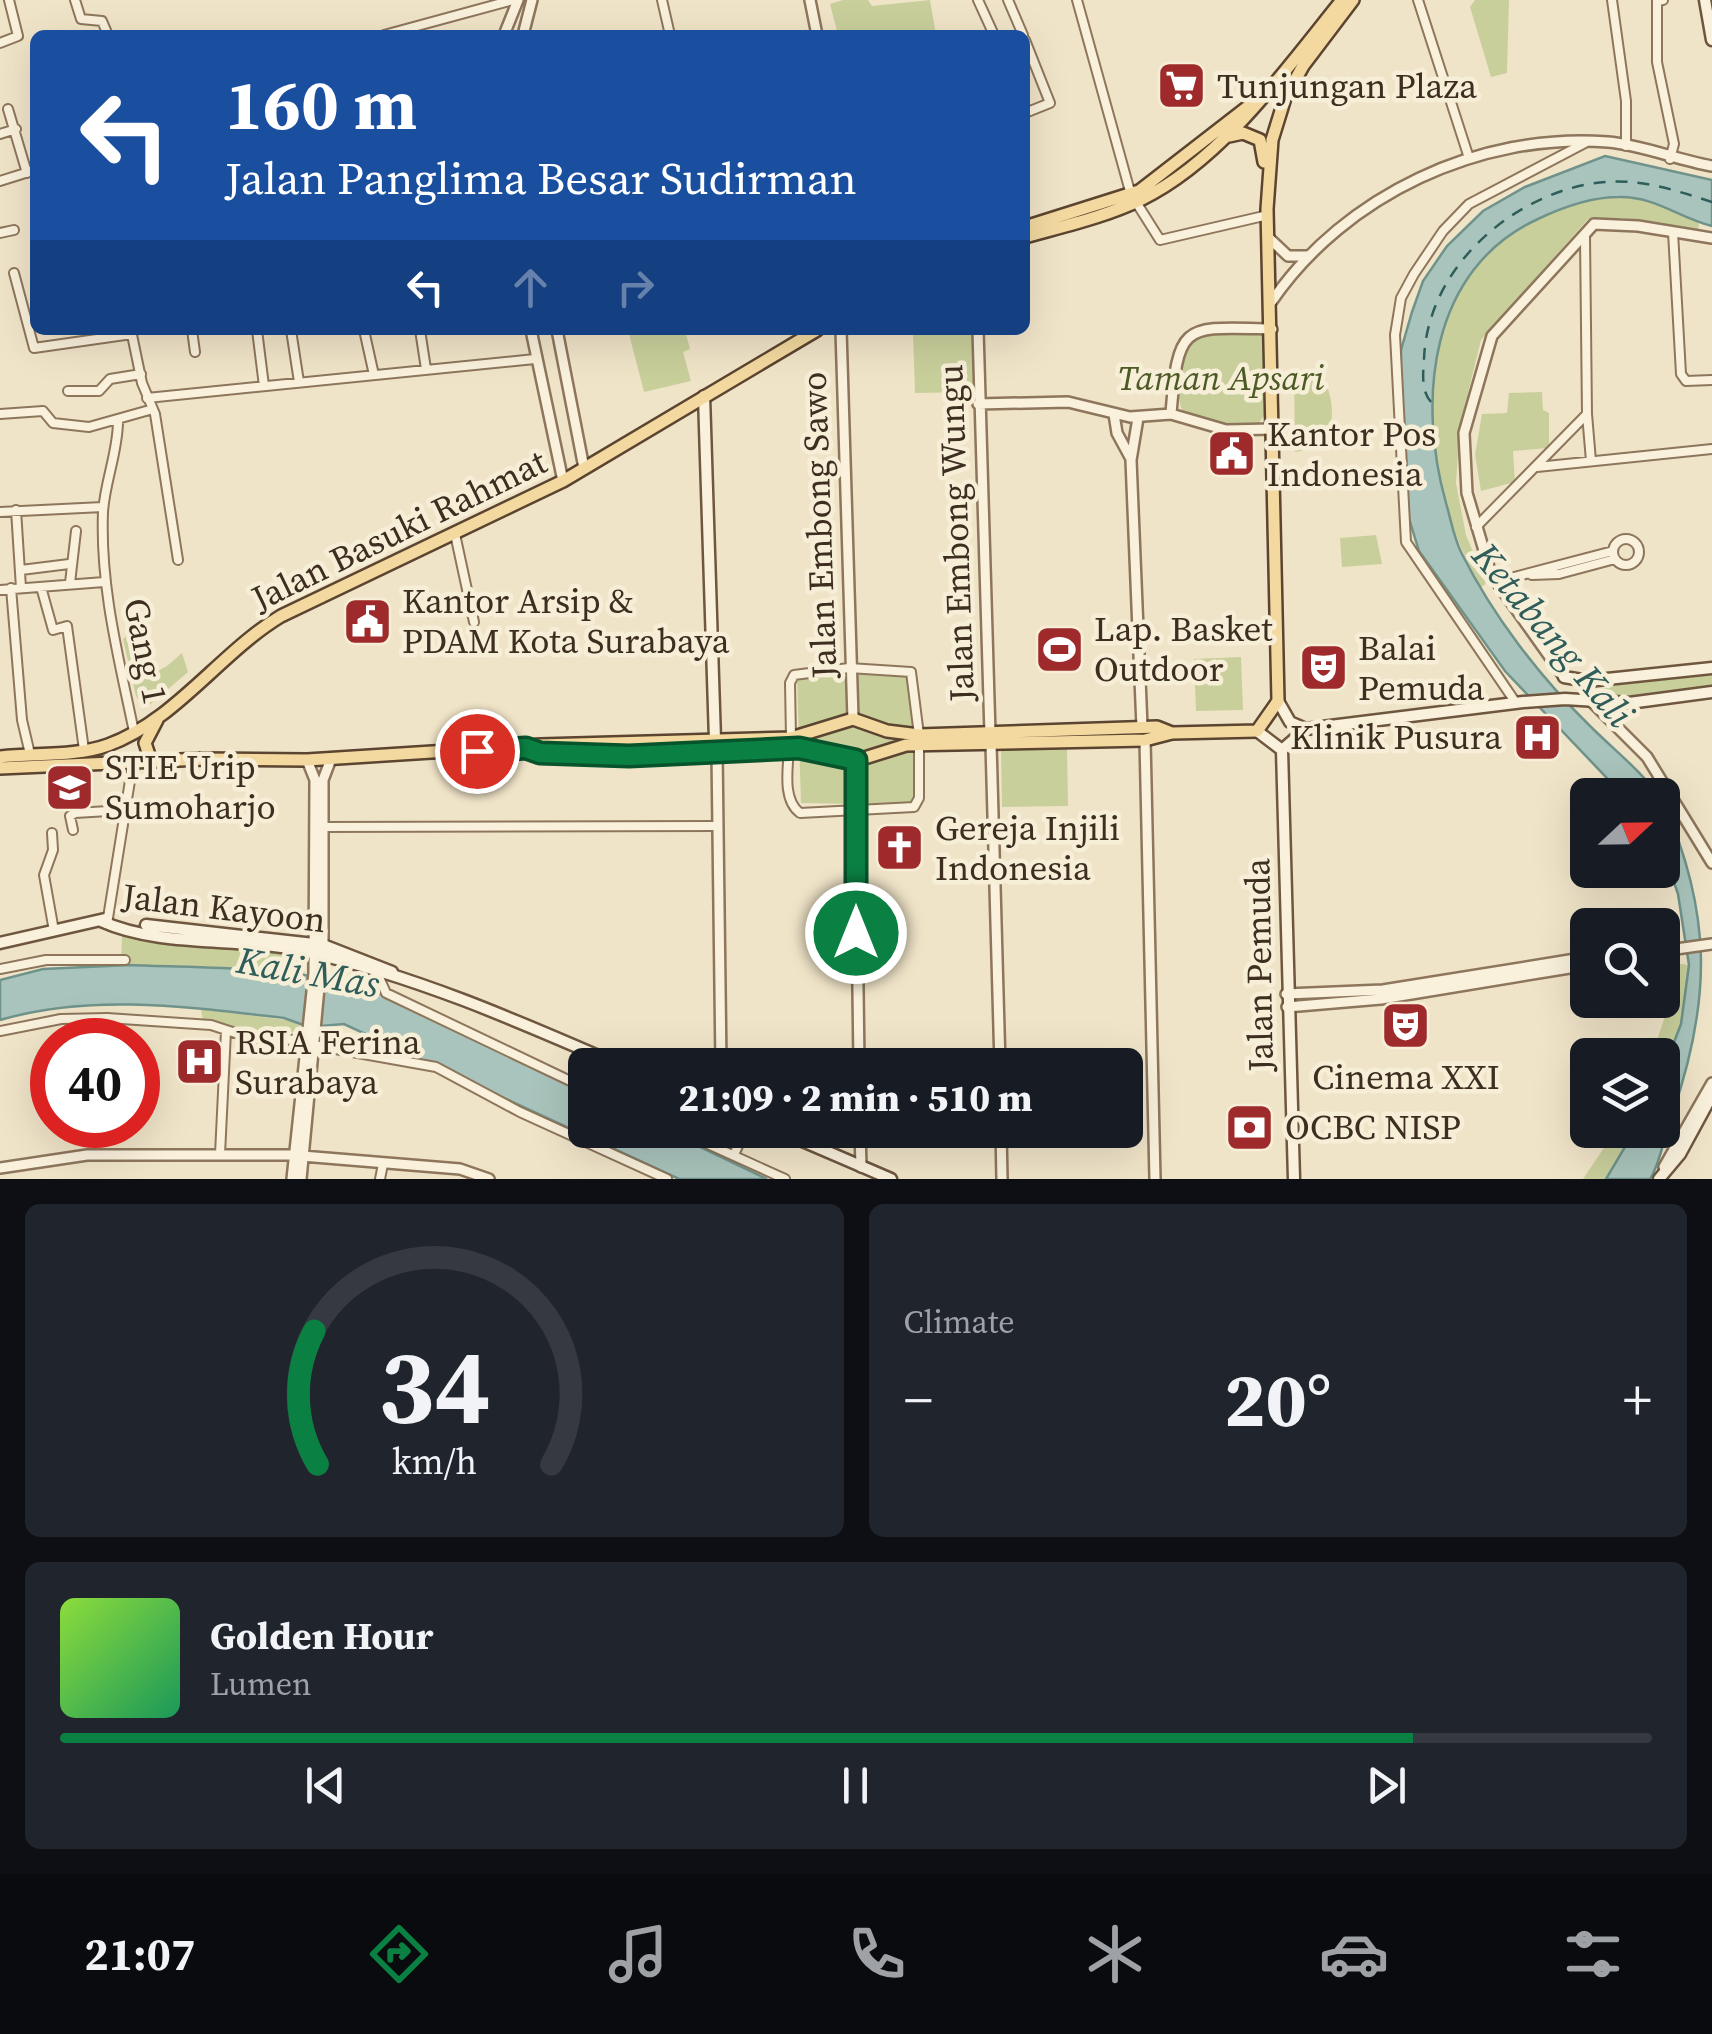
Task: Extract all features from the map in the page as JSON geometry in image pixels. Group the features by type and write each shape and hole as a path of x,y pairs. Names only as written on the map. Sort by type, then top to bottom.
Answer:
{"main road":[{"path":"1030,235 1134,199 1220,140 1261,98 1342,0"},
{"path":"1267,212 1273,136 1290,87 1353,0"},
{"path":"1705,0 1712,40"},
{"path":"1030,226 1134,199 1261,98"},
{"path":"1220,140 1243,133 1262,142 1272,301 1278,701 1290,722 1306,729 1520,702 1565,699 1629,703 1712,692"},
{"path":"588,465 796,335"},
{"path":"588,465 808,335"},
{"path":"704,396 716,746"},
{"name":"Jalan Basuki Rahmat","path":"0,757 111,744 162,712 242,640 287,612 455,534 588,465"},
{"path":"1564,677 1588,681 1712,668"},
{"path":"1564,677 1569,690 1565,699"},
{"path":"1257,731 1278,701"},
{"path":"151,761 146,739 162,712"},
{"path":"790,743 853,719 919,740"},
{"path":"0,768 151,761 330,760 376,754 526,748 790,743 856,760 919,740 1257,731 1282,750 1306,729"},
{"name":"Jalan Pemuda","path":"1282,750 1294,1179"},
{"path":"202,760 368,751 376,754"},
{"path":"0,943 105,921"},
{"name":"Jalan Kayoon","path":"105,921 180,938 319,950 486,1009 579,1048"},
{"name":"Jalan Kayoon","path":"319,950 406,981"},
{"path":"1668,1179 1712,1095"},
{"path":"819,1148 891,1179"},
{"path":"1658,1179 1678,1157"}],"street":[{"path":"0,43 18,36 9,0"},
{"path":"76,0 81,19 103,22 106,30"},
{"path":"420,30 515,0"},
{"path":"506,30 515,0"},
{"path":"524,30 532,0"},
{"path":"662,0 669,30"},
{"path":"810,0 816,30"},
{"path":"978,0 992,30"},
{"path":"1008,0 1021,30"},
{"path":"1076,0 1134,199 1160,240 1267,212"},
{"path":"1418,0 1469,158"},
{"path":"1612,0 1626,101 1626,146"},
{"path":"1663,0 1658,1 1657,62 1674,144 1670,159"},
{"path":"1030,53 1050,101 1030,111"},
{"path":"8,109 30,169"},
{"path":"0,134 16,128"},
{"path":"1520,702 1406,542 1395,335 1408,286 1443,230 1469,204 1585,143"},
{"path":"1272,301 1310,255 1372,204 1469,158 1530,145 1585,143 1626,146 1712,166"},
{"path":"0,181 30,172"},
{"path":"1564,677 1497,582 1474,529 1464,476 1464,433 1487,345 1531,290 1585,238 1590,227 1603,224 1712,238"},
{"path":"0,234 14,230"},
{"path":"1673,232 1682,374 1686,381 1712,380"},
{"path":"1269,238 1288,256 1310,255"},
{"path":"1585,238 1590,461"},
{"path":"14,273 30,334"},
{"path":"23,309 30,307"},
{"path":"1171,414 1176,359 1186,338 1208,327 1272,329"},
{"path":"30,335 34,348 114,335"},
{"path":"133,335 153,409 178,560"},
{"path":"192,335 194,352"},
{"path":"258,335 264,386"},
{"path":"292,335 300,382"},
{"path":"365,335 374,375"},
{"path":"421,335 426,369"},
{"path":"532,335 563,481"},
{"path":"557,335 577,439 588,465"},
{"name":"Jalan Embong Sawo","path":"841,335 844,668 853,719"},
{"name":"Jalan Embong Wungu","path":"978,335 999,1048"},
{"path":"147,398 536,358"},
{"path":"68,391 99,390 110,379 142,379"},
{"path":"978,404 1068,402 1138,418 1171,414 1226,430 1274,429"},
{"path":"0,414 43,411 52,424 63,426 118,421 153,409"},
{"path":"1114,414 1131,460"},
{"path":"1474,529 1587,414"},
{"path":"1138,418 1131,460 1155,1179"},
{"name":"Gang 1","path":"118,421 118,446 103,507 104,582 134,732"},
{"path":"556,446 567,450 577,439"},
{"path":"1537,467 1712,449"},
{"path":"0,512 103,507"},
{"path":"16,510 21,570 16,588 22,720 30,754"},
{"path":"70,584 69,564 76,532"},
{"path":"455,534 474,622"},
{"path":"1497,582 1555,563 1614,555"},
{"path":"21,570 69,564"},
{"path":"0,590 104,582"},
{"path":"41,587 53,630 67,626 84,750"},
{"path":"844,668 911,672 919,740 918,804 908,808 795,810 788,793 790,683 794,675 844,668"},
{"path":"1591,702 1648,757 1712,863"},
{"path":"716,746 720,1048"},
{"path":"307,760 315,780 319,950"},
{"path":"292,1179 298,1156 318,973 323,780 330,760"},
{"path":"856,760 858,1048"},
{"path":"105,921 133,762"},
{"path":"73,830 70,816 75,813 125,810"},
{"path":"322,826 718,826"},
{"path":"52,833 52,856 44,875 54,931"},
{"path":"1680,948 1712,944"},
{"path":"0,969 46,960 125,960"},
{"path":"1286,994 1383,990 1570,961"},
{"path":"1550,966 1570,965"},
{"path":"376,972 386,993 568,1080"},
{"path":"1287,1008 1382,999 1456,981"},
{"path":"0,1031 60,1019 107,1018 210,1025 254,1038 310,1036 436,1067 520,1112 667,1179"},
{"path":"220,1154 226,1031"},
{"path":"1658,1179 1712,1083"},
{"path":"718,1148 785,1179"},
{"path":"734,1155 737,1148"},
{"path":"860,1148 861,1166"},
{"path":"1001,1148 1002,1179"},
{"path":"0,1168 86,1155 220,1154 460,1169 489,1179"},
{"path":"298,1156 301,1179"},
{"path":"380,1179 383,1164"}],"green space":[{"path":"868,0 872,6 930,0 935,30 837,30 830,4"},
{"path":"1475,0 1509,0 1507,73 1491,77 1470,7"},
{"path":"1623,197 1651,201 1699,221 1698,233 1622,218 1588,219 1481,340 1460,425 1456,483 1466,535 1486,584 1481,587 1454,529 1437,466 1433,402 1441,341 1463,286 1500,242 1553,211"},
{"name":"Taman Apsari","path":"1202,332 1263,332 1264,416 1258,424 1217,424 1181,408 1180,366 1188,348"},
{"path":"629,335 686,335 690,349 683,352 691,381 644,392"},
{"path":"913,335 974,335 975,392 915,393"},
{"path":"1294,373 1313,377 1328,389 1332,412 1323,438 1295,452"},
{"path":"1542,392 1543,410 1549,413 1549,448 1513,451 1515,482 1481,491 1475,455 1482,414 1507,413 1509,393"},
{"path":"1376,535 1382,564 1342,567 1340,538"},
{"path":"128,635 132,664 140,669 153,672 182,653 188,672 145,709 136,696 123,639"},
{"path":"1241,657 1243,710 1196,711 1194,659"},
{"path":"905,670 913,680 918,798 911,805 801,803 797,678 806,673"},
{"path":"1712,675 1712,689 1611,702 1585,697 1609,686"},
{"path":"1067,748 1068,806 1002,807 1001,749"},
{"path":"122,934 299,956 306,977 257,970 121,965"},
{"path":"1680,964 1689,965 1681,1024 1676,1038 1658,1038 1664,1018 1680,1018"},
{"path":"201,1009 301,1022 291,1032 267,1035 203,1021"},
{"path":"1604,1148 1624,1148 1606,1179 1583,1179"}],"water":[{"path":"1605,156 1712,180 1712,226 1644,200 1609,197 1557,210 1502,241 1474,270 1453,304 1440,341 1434,381 1437,463 1462,554 1488,600 1553,687 1645,778 1607,778 1505,671 1419,551 1407,512 1401,350 1423,281 1447,246 1483,211 1525,187"},
{"path":"1680,845 1691,881 1701,956 1694,1033 1680,1090 1680,1038 1676,1038 1689,965 1678,894"},
{"name":"Kali Mas","path":"130,965 236,969 290,973 371,990 433,1016 568,1084 568,1128 344,1024 309,1027 284,1018 141,1005 70,1007 0,1020 0,980 43,969"},
{"name":"Kali Mas","path":"612,1148 702,1148 767,1179 679,1179"},
{"path":"1624,1148 1663,1148 1650,1179 1606,1179"}],"ferry route":[{"path":"1431,402 1424,387 1424,359 1428,328 1439,298 1475,246 1499,225 1554,194 1601,182 1649,184 1712,202"}],"place":[{"name":"Tunjungan Plaza","path":"1182,86"},
{"name":"Kantor Pos Indonesia","path":"1232,454"},
{"name":"Kantor Arsip & PDAM Kota Surabaya","path":"367,621"},
{"name":"Lap. Basket Outdoor","path":"1059,649"},
{"name":"Balai Pemuda","path":"1323,668"},
{"name":"Klinik Pusura","path":"1537,737"},
{"name":"STIE Urip Sumoharjo","path":"70,787"},
{"name":"Gereja Injili Indonesia","path":"900,848"},
{"name":"Cinema XXI","path":"1406,1025"},
{"name":"RSIA Ferina Surabaya","path":"200,1062"},
{"name":"OCBC NISP","path":"1250,1127"}],"route":[{"path":"477,751 526,748 540,753 629,756 799,748 841,760 856,760 856,933"}],"water label":[{"name":"Ketabang Kali","path":"1553,635"}]}
